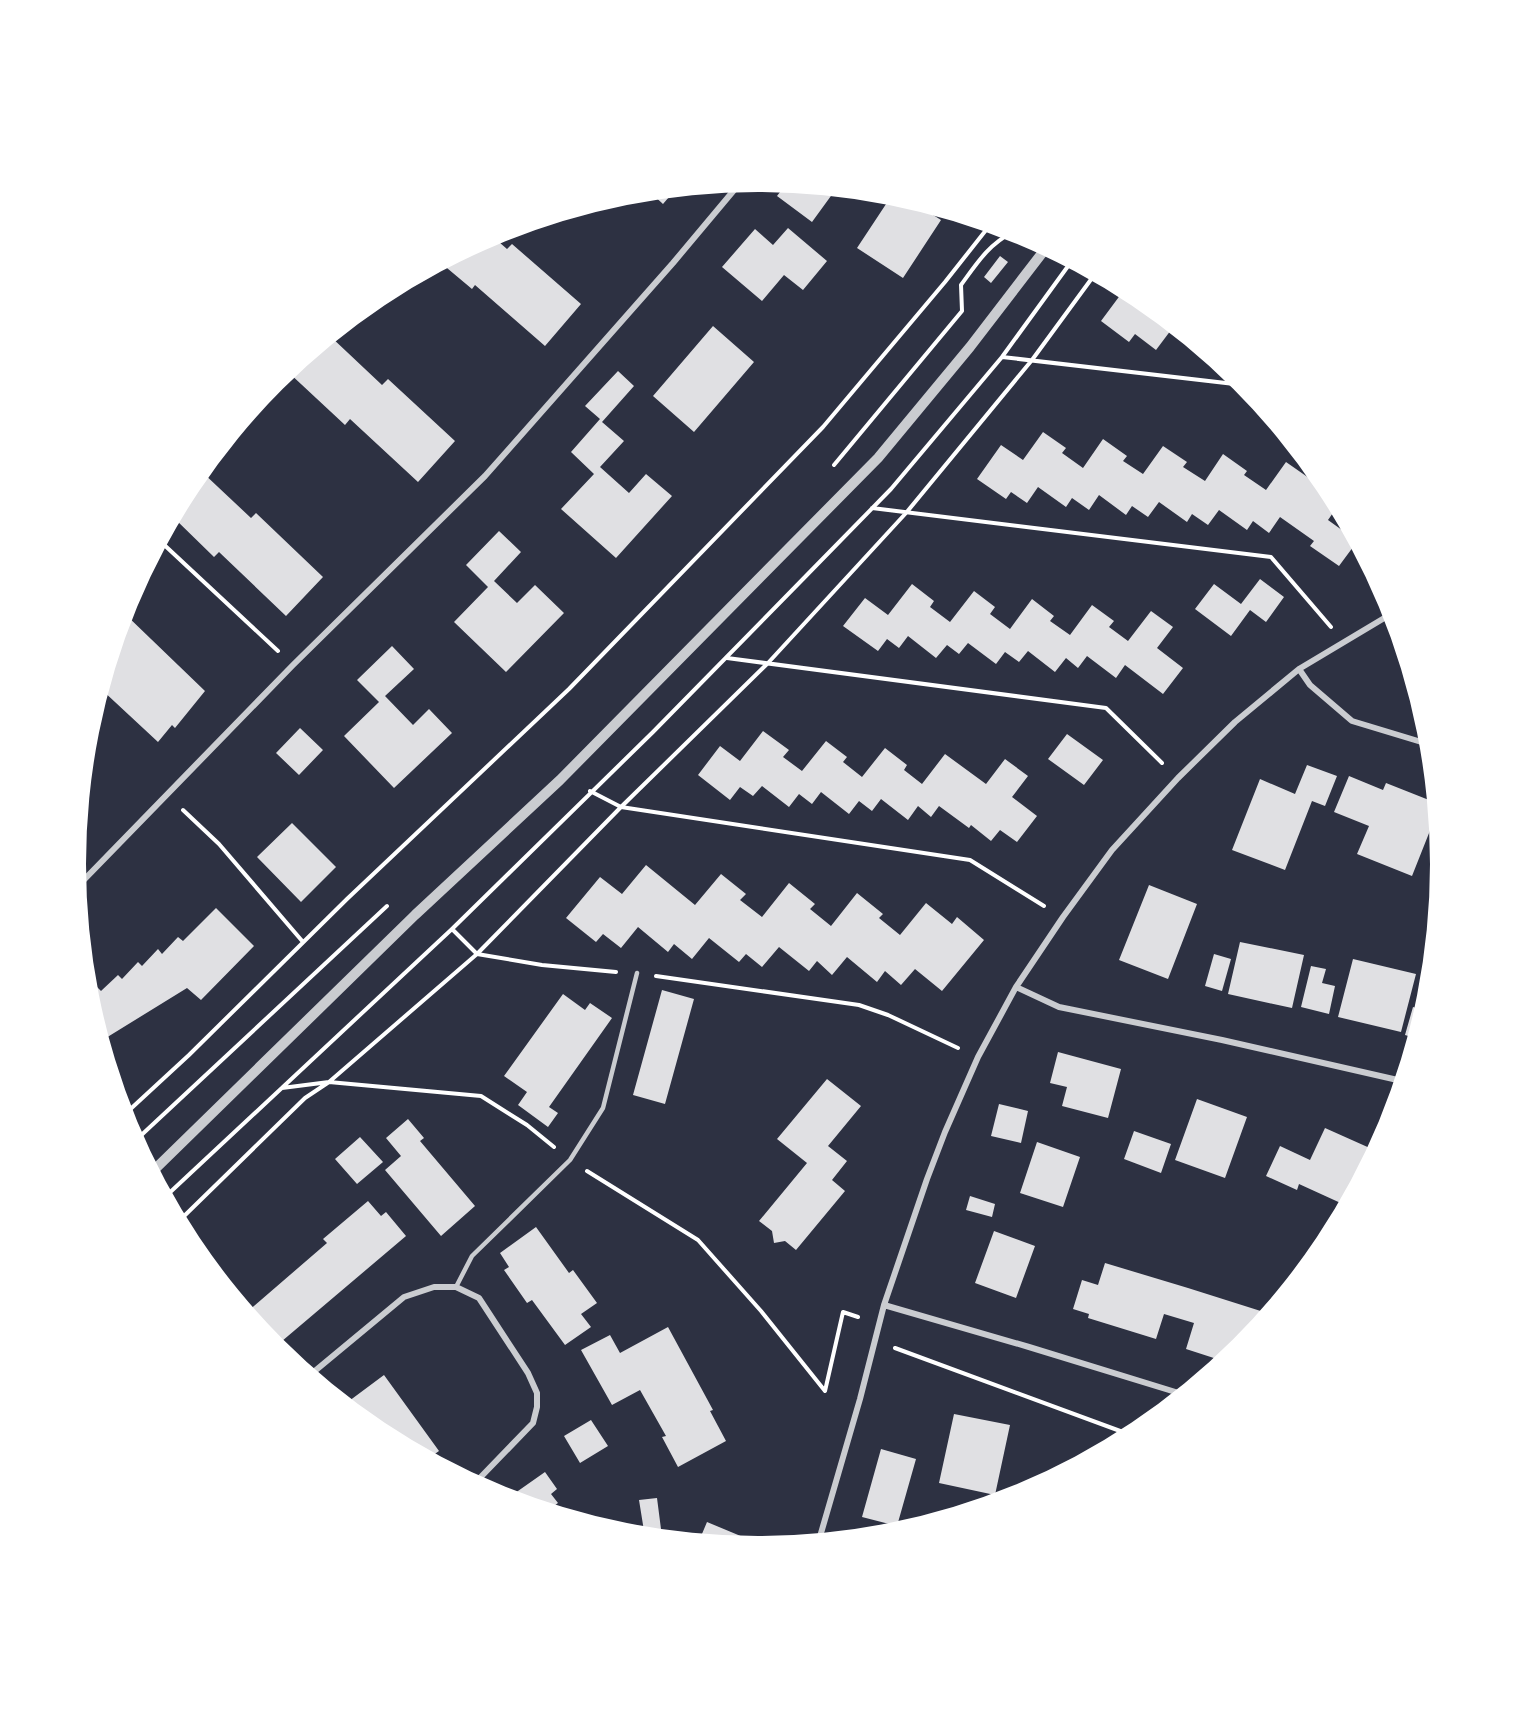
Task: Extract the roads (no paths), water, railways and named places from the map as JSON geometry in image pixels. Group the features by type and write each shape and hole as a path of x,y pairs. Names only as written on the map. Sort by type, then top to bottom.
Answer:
{"street":[{"path":"86,877 293,665 484,476 732,193"},
{"path":"158,1166 415,915 560,780 878,458 970,347 1041,255"},
{"path":"821,1533 884,1305 941,1141 978,1058 1016,987 1112,850 1178,778 1235,722 1299,669 1383,619"},
{"path":"1299,669 1310,685 1352,721 1418,741"},
{"path":"1016,987 1059,1007 1222,1040 1394,1079"},
{"path":"316,1370 404,1297 434,1287 456,1287 479,1298 528,1373 537,1393 537,1407 533,1423 482,1477"},
{"path":"884,1305 1174,1391"}],"lane":[{"path":"456,1287 472,1256 570,1160 603,1107 637,974"}]}
